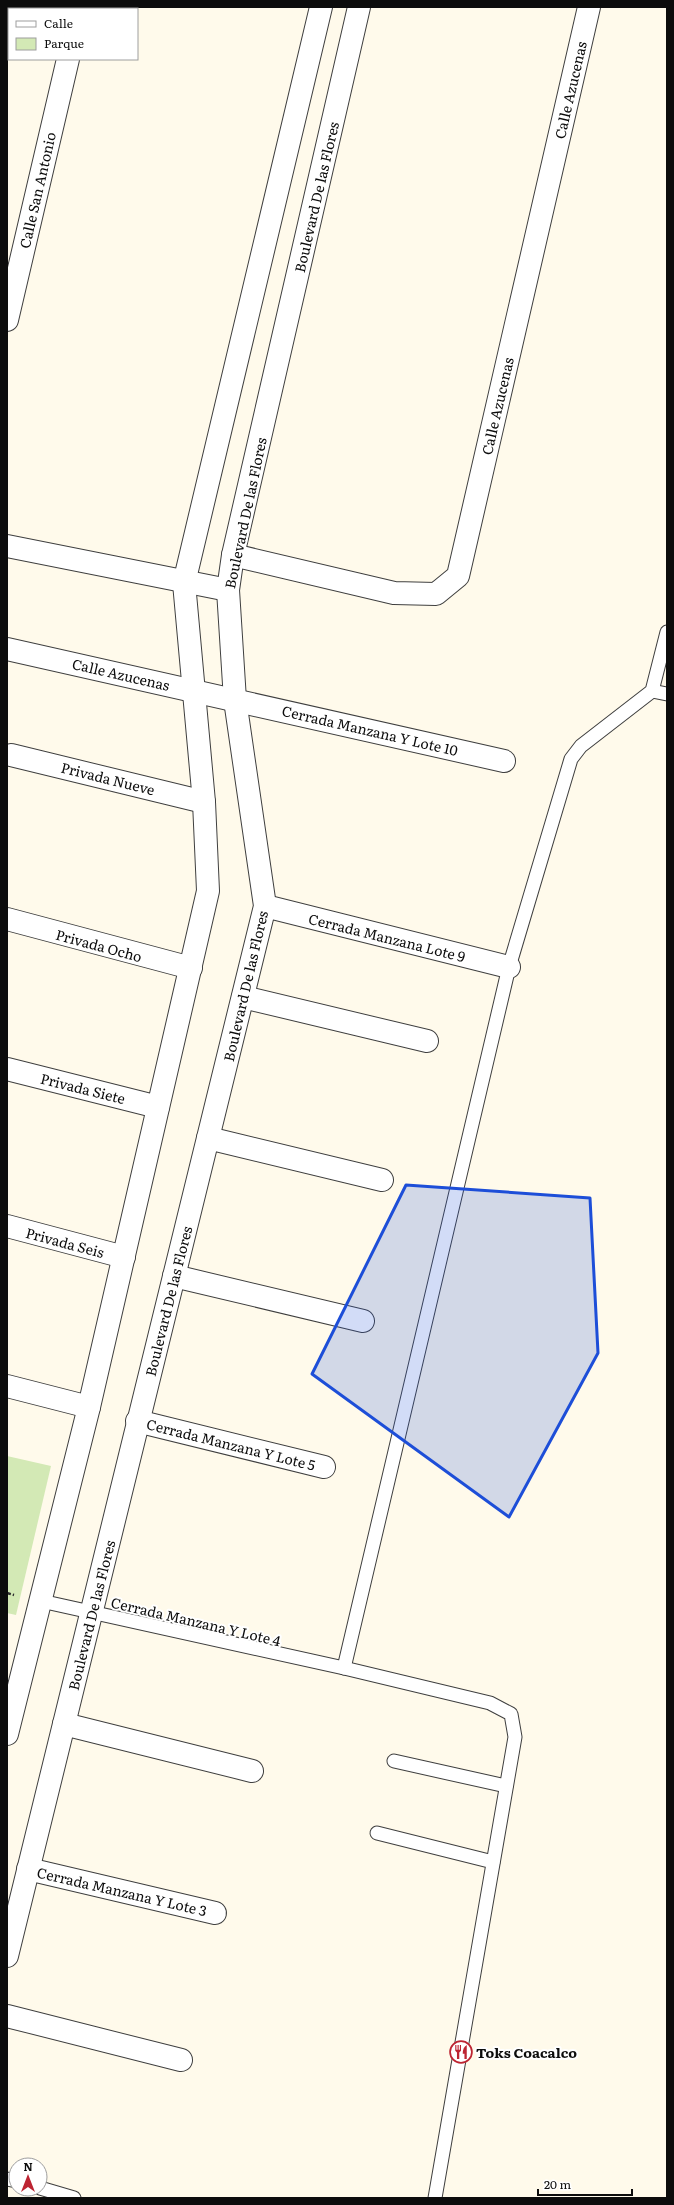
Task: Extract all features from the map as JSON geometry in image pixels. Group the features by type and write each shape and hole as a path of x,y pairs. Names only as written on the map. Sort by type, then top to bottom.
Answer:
{"street":[{"path":"7,1734 10,1709 41,1601 89,1407 208,891 204,802 192,690 184,583 321,7"},
{"name":"Boulevard De las Flores","path":"7,1956 92,1614 137,1420 265,906 235,700 228,590 234,555 359,7"},
{"name":"Calle Azucenas","path":"234,555 394,593 436,594 458,576 589,7"},
{"name":"Calle San Antonio","path":"7,320 68,60"},
{"path":"7,546 184,583 228,590"},
{"name":"Calle Azucenas","path":"7,649 235,700"},
{"name":"Cerrada Manzana Y Lote 10","path":"235,700 504,760"},
{"name":"Privada Nueve","path":"11,755 204,802"},
{"name":"Cerrada Manzana Lote 9","path":"265,906 509,967"},
{"name":"Privada Ocho","path":"7,920 190,968"},
{"path":"243,996 427,1041"},
{"name":"Privada Siete","path":"7,1069 158,1108"},
{"path":"208,1138 382,1180"},
{"name":"Privada Seis","path":"7,1226 124,1258"},
{"path":"174,1276 363,1320"},
{"path":"7,1386 89,1407"},
{"name":"Cerrada Manzana Y Lote 5","path":"137,1420 324,1467"},
{"path":"64,1724 252,1771"},
{"name":"Cerrada Manzana Y Lote 3","path":"28,1869 215,1913"},
{"path":"7,2016 181,2060"}],"lane":[{"path":"344,1668 509,967 571,760 581,746 652,691 667,632"},
{"path":"652,691 667,694"},
{"name":"Cerrada Manzana Y Lote 4","path":"41,1601 92,1614 344,1668 490,1703 511,1714 515,1737 506,1786"},
{"path":"394,1761 506,1786 435,2198"},
{"path":"377,1833 493,1862"},
{"path":"48,2190 74,2198"}],"highlighted area":[{"path":"406,1185 590,1198 598,1353 509,1517 312,1374"}],"green space":[{"path":"7,1456 51,1466 16,1615 7,1613"}],"place":[{"name":"Toks Coacalco","path":"461,2052"}]}
